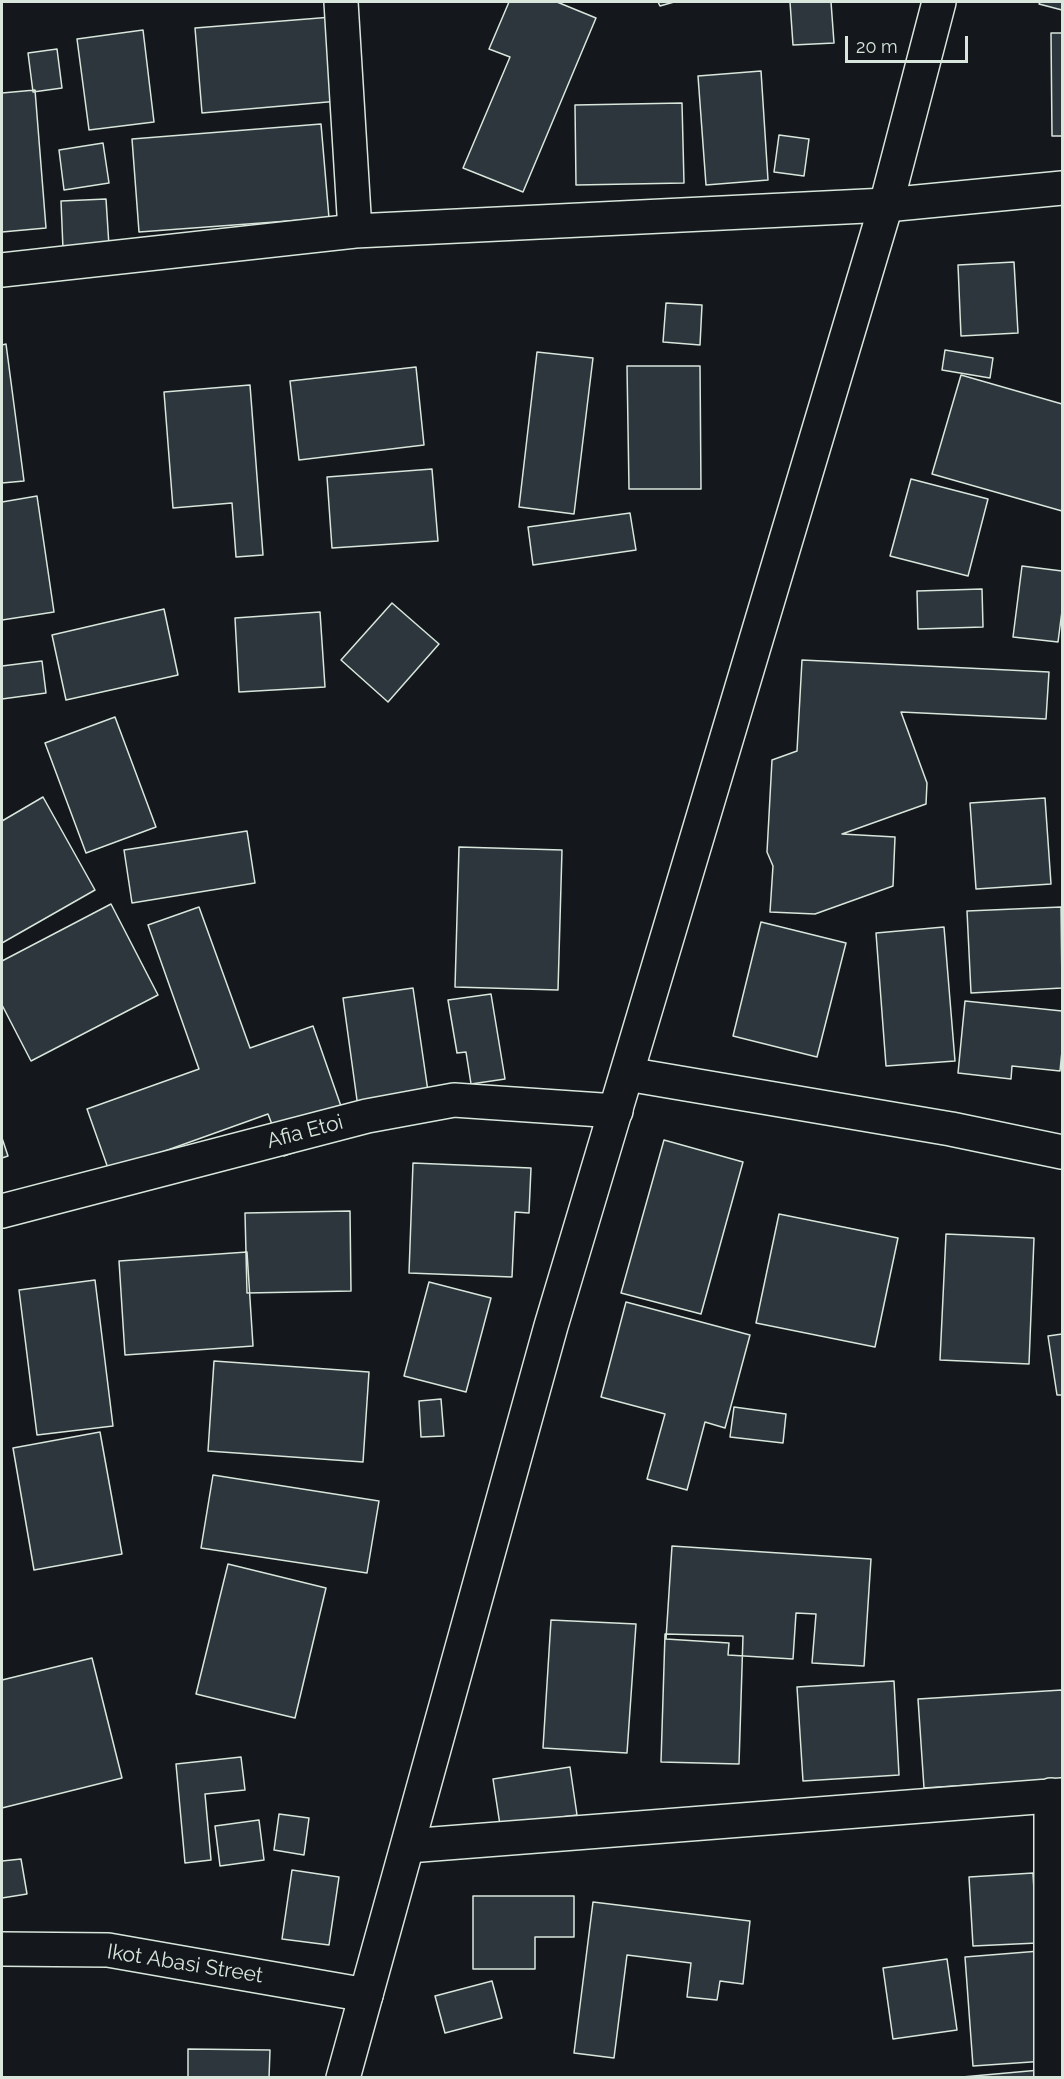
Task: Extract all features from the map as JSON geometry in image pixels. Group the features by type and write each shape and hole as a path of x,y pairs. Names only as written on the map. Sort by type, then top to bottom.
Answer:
{"street":[{"path":"341,2 355,231"},
{"path":"344,2078 548,1338 886,205 939,2"},
{"path":"2,270 355,231 886,205 1062,188"},
{"path":"627,1074 951,1129 1062,1152"},
{"name":"Afia Etoi","path":"2,1211 367,1116 454,1100 616,1111"},
{"path":"408,1846 1057,1795 1051,2078"},
{"name":"Ikot Abasi Street","path":"2,1949 108,1950 366,1995"}],"building":[{"path":"509,2 557,2 596,18 523,192 463,168 510,57 489,49"},
{"path":"658,2 674,2 660,6"},
{"path":"790,2 831,2 834,43 793,45"},
{"path":"1040,2 1062,2 1062,10 1039,4"},
{"path":"332,17 339,101 202,113 195,28"},
{"path":"143,30 154,122 89,130 77,39"},
{"path":"1051,33 1062,33 1062,136 1052,136"},
{"path":"57,49 62,88 33,92 28,53"},
{"path":"761,71 768,180 706,185 698,76"},
{"path":"35,90 46,228 2,232 2,93"},
{"path":"682,103 684,183 576,185 575,105"},
{"path":"321,124 329,218 139,232 132,139"},
{"path":"779,135 809,139 804,176 774,172"},
{"path":"103,143 109,183 64,190 59,150"},
{"path":"106,199 109,246 63,249 61,201"},
{"path":"1014,262 1018,333 961,336 958,265"},
{"path":"666,303 702,305 700,345 663,342"},
{"path":"6,344 24,481 2,483 2,345"},
{"path":"945,350 993,358 990,378 942,370"},
{"path":"537,352 593,358 574,514 519,507"},
{"path":"627,366 700,366 701,489 629,489"},
{"path":"416,367 424,445 299,460 290,381"},
{"path":"961,375 1062,404 1062,511 932,474"},
{"path":"250,385 263,555 236,557 232,503 173,508 164,392"},
{"path":"432,469 438,541 332,548 327,477"},
{"path":"911,479 988,499 968,576 890,556"},
{"path":"37,496 54,612 2,620 2,502"},
{"path":"630,513 636,550 533,565 528,527"},
{"path":"1022,566 1062,571 1062,611 1058,642 1013,637"},
{"path":"982,589 983,627 918,629 917,591"},
{"path":"392,603 439,644 388,702 341,660"},
{"path":"164,609 178,675 66,700 52,635"},
{"path":"320,612 325,687 239,692 235,618"},
{"path":"802,660 1049,672 1046,719 901,712 927,783 926,804 842,834 895,837 893,886 815,914 770,912 773,866 767,852 772,760 797,751"},
{"path":"42,661 46,693 2,699 2,666"},
{"path":"115,717 156,827 86,853 45,743"},
{"path":"43,797 95,890 2,943 2,821"},
{"path":"1045,798 1051,884 976,889 970,803"},
{"path":"247,831 255,883 132,903 124,850"},
{"path":"459,847 562,850 558,990 455,987"},
{"path":"111,904 158,995 31,1061 2,1005 2,961"},
{"path":"199,907 250,1048 313,1026 350,1132 284,1156 268,1114 109,1171 87,1109 199,1069 148,925"},
{"path":"1061,907 1062,988 971,993 967,911"},
{"path":"761,922 846,943 817,1057 733,1036"},
{"path":"944,927 955,1061 886,1066 876,933"},
{"path":"413,988 431,1112 360,1122 343,998"},
{"path":"491,994 505,1079 471,1084 466,1052 457,1053 448,1000"},
{"path":"965,1001 1062,1011 1060,1071 1012,1066 1011,1079 958,1073"},
{"path":"2,1138 8,1156 2,1158"},
{"path":"664,1140 743,1162 701,1314 621,1293"},
{"path":"413,1163 531,1168 529,1213 515,1212 512,1277 409,1273"},
{"path":"350,1211 351,1291 247,1293 245,1213"},
{"path":"779,1214 898,1238 875,1347 756,1323"},
{"path":"946,1234 1034,1238 1029,1364 940,1360"},
{"path":"247,1252 253,1346 125,1355 119,1261"},
{"path":"95,1280 113,1426 37,1435 19,1290"},
{"path":"429,1282 491,1298 466,1392 404,1376"},
{"path":"626,1302 750,1335 725,1428 705,1422 687,1490 647,1479 665,1414 601,1397"},
{"path":"1062,1334 1062,1395 1057,1395 1048,1336"},
{"path":"214,1361 369,1372 363,1462 208,1451"},
{"path":"441,1399 444,1436 421,1437 419,1401"},
{"path":"734,1407 786,1414 783,1443 730,1437"},
{"path":"100,1432 122,1554 34,1570 13,1448"},
{"path":"213,1475 379,1501 367,1573 201,1548"},
{"path":"672,1546 871,1559 864,1666 812,1663 816,1614 796,1613 793,1659 728,1655 729,1643 666,1639"},
{"path":"228,1564 326,1588 295,1718 196,1694"},
{"path":"551,1620 636,1624 627,1753 543,1748"},
{"path":"665,1634 743,1636 739,1764 661,1762"},
{"path":"92,1658 122,1778 2,1808 2,1680"},
{"path":"894,1681 899,1775 803,1781 797,1687"},
{"path":"1062,1690 1062,1779 924,1788 918,1699"},
{"path":"241,1757 245,1790 205,1794 211,1860 185,1863 176,1764"},
{"path":"570,1767 577,1815 500,1825 493,1779"},
{"path":"279,1814 309,1818 304,1855 274,1850"},
{"path":"259,1820 264,1860 220,1866 215,1826"},
{"path":"21,1859 27,1894 2,1898 2,1861"},
{"path":"292,1870 339,1877 329,1945 282,1939"},
{"path":"1033,1873 1037,1943 973,1946 969,1877"},
{"path":"473,1896 574,1896 574,1937 535,1937 535,1969 473,1969"},
{"path":"593,1902 750,1921 743,1984 720,1981 717,2000 687,1997 691,1963 627,1955 614,2058 574,2053"},
{"path":"1052,1950 1060,2060 973,2066 965,1957"},
{"path":"947,1959 957,2030 893,2039 883,1968"},
{"path":"492,1981 502,2018 445,2033 435,1996"},
{"path":"188,2049 270,2050 269,2078 188,2078"},
{"path":"1062,2068 1062,2078 951,2078"}]}
